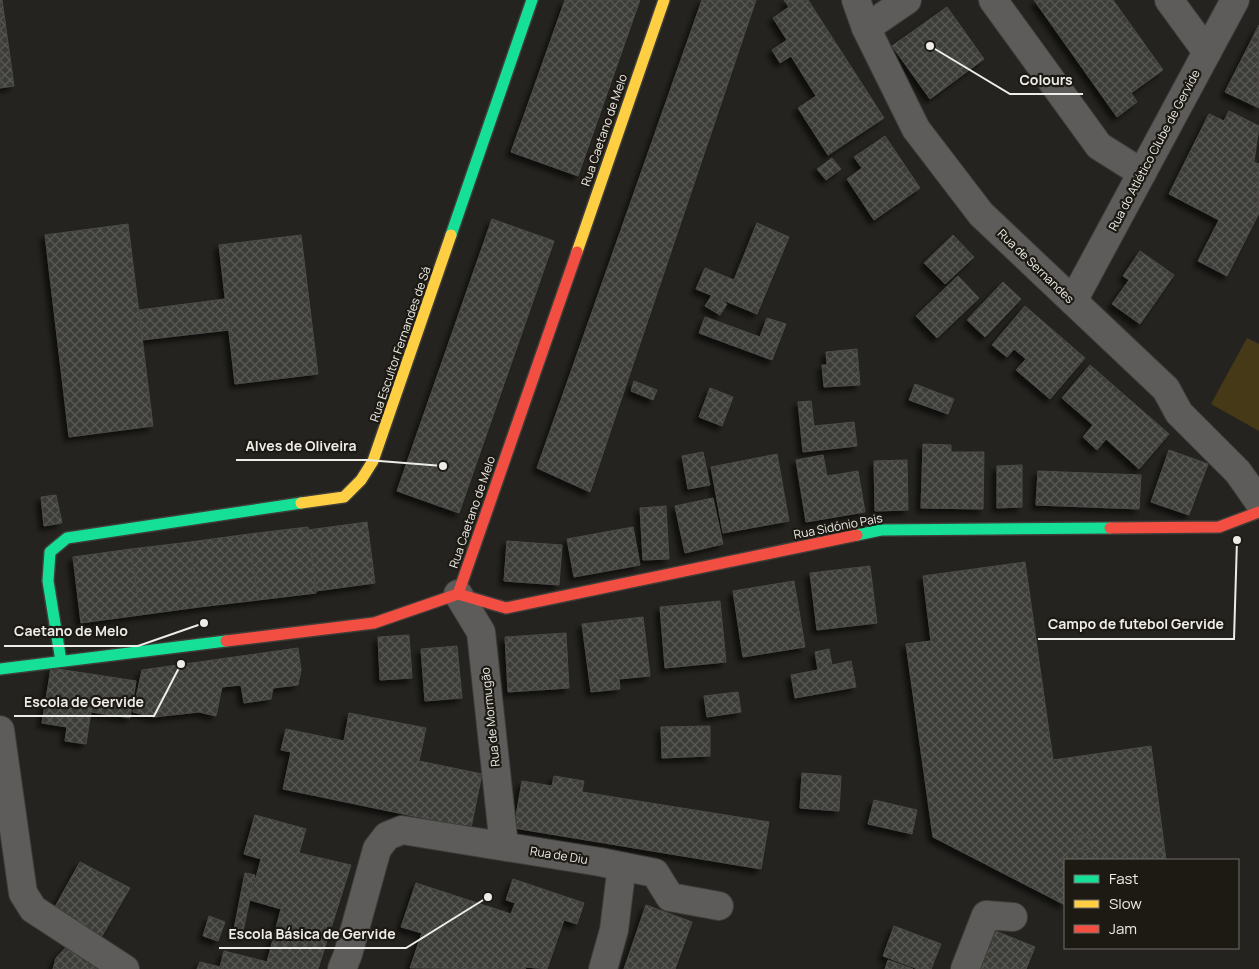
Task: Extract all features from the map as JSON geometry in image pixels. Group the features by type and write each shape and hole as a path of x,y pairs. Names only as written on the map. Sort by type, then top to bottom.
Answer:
{"street":[{"name":"Rua Escultor Fernandes de Sá","path":"61,661 48,581 50,552 66,538 344,497 361,480 373,461 532,0"},
{"name":"Rua Caetano de Melo","path":"458,594 664,0"},
{"name":"Rua de Sernandes","path":"856,0 866,28 916,129 981,214 1166,389 1179,413 1238,472 1259,502"},
{"path":"866,28 907,0"},
{"path":"993,0 1099,146 1142,173"},
{"path":"1169,0 1208,52"},
{"name":"Rua do Atlético Clube de Gervide","path":"1073,301 1235,0"},
{"name":"Rua Sidónio Pais","path":"458,594 506,608 881,530 1220,527 1259,512"},
{"path":"0,669 374,623 458,594"},
{"name":"Rua de Mormugão","path":"458,594 481,632 504,846"},
{"path":"0,730 22,893 33,909 125,969"},
{"name":"Rua de Diu","path":"342,969 348,954 377,848 387,836 402,830 655,873 670,897 719,906"},
{"path":"603,969 614,930 621,873 614,866"},
{"path":"965,969 986,915 1013,917"}],"shaded area":[{"path":"1247,338 1259,344 1259,431 1211,404"}],"building":[{"path":"0,0 2,0 14,86 0,88"},
{"path":"565,0 640,0 578,176 511,152"},
{"path":"702,0 756,0 590,492 537,468"},
{"path":"784,0 808,0 884,118 828,155 798,108 816,96 791,56 780,63 772,50 787,40 773,18 789,7"},
{"path":"1034,0 1113,0 1163,70 1131,93 1137,102 1117,117"},
{"path":"947,7 984,59 930,99 892,46"},
{"path":"1259,25 1259,108 1225,92"},
{"path":"1229,111 1259,126 1254,162 1259,164 1259,213 1227,276 1198,261 1219,220 1169,194 1209,114 1224,121"},
{"path":"885,136 920,188 874,220 847,179 862,168 854,157"},
{"path":"832,158 841,169 826,180 817,169"},
{"path":"492,219 554,241 459,513 397,491"},
{"path":"757,223 789,237 757,314 696,289 705,268 734,280"},
{"path":"128,224 153,426 69,437 45,235"},
{"path":"301,235 318,374 235,384 219,245"},
{"path":"953,235 974,257 945,284 924,263"},
{"path":"1140,251 1174,275 1140,324 1112,304 1129,280 1123,276"},
{"path":"958,276 979,298 937,338 916,316"},
{"path":"1003,282 1021,299 985,337 967,320"},
{"path":"712,295 727,304 720,315 705,306"},
{"path":"225,299 229,330 142,340 139,310"},
{"path":"1025,306 1085,358 1050,399 1016,370 1026,359 1014,349 1007,357 992,345"},
{"path":"705,317 760,337 767,318 786,324 772,360 699,333"},
{"path":"857,349 860,385 824,387 822,365 827,365 826,352"},
{"path":"1090,365 1169,434 1139,469 1106,439 1097,450 1083,437 1093,425 1062,398"},
{"path":"634,381 657,390 653,400 631,391"},
{"path":"915,384 954,399 948,414 909,400"},
{"path":"710,388 733,397 722,426 699,417"},
{"path":"811,401 814,426 854,422 857,446 803,452 798,402"},
{"path":"923,444 951,445 951,452 984,452 983,509 921,508"},
{"path":"1169,450 1208,464 1189,515 1151,502"},
{"path":"703,452 710,485 688,489 682,456"},
{"path":"777,454 789,521 723,533 711,467"},
{"path":"823,455 827,476 858,471 865,512 806,522 796,460"},
{"path":"907,460 908,510 875,511 874,461"},
{"path":"1022,465 1022,507 997,508 997,466"},
{"path":"1038,471 1141,475 1139,509 1036,505"},
{"path":"56,495 62,523 44,526 41,497"},
{"path":"713,498 723,544 685,553 675,506"},
{"path":"666,506 669,559 643,560 640,508"},
{"path":"367,522 375,583 316,591 308,530"},
{"path":"308,527 316,593 258,600 249,534"},
{"path":"633,527 640,565 574,577 567,539"},
{"path":"249,534 258,600 199,607 190,542"},
{"path":"507,541 562,545 559,585 504,581"},
{"path":"190,542 199,607 140,615 131,549"},
{"path":"131,549 140,615 81,623 73,557"},
{"path":"1025,562 1053,760 1151,746 1166,859 1064,859 1064,904 933,837 906,644 931,641 923,576"},
{"path":"870,566 877,623 817,630 810,573"},
{"path":"794,581 805,647 743,657 733,591"},
{"path":"720,601 726,662 665,668 660,607"},
{"path":"643,617 650,676 619,679 620,689 591,692 582,624"},
{"path":"566,633 569,688 508,692 505,637"},
{"path":"409,635 412,678 380,680 378,637"},
{"path":"457,646 462,698 425,701 421,649"},
{"path":"298,648 301,670 298,685 273,688 271,699 244,703 241,685 222,687 216,716 199,712 154,717 133,712 142,670"},
{"path":"829,649 832,665 851,661 856,687 795,698 791,675 818,670 815,652"},
{"path":"51,668 136,681 130,718 91,712 86,744 65,741 67,727 42,723"},
{"path":"738,692 741,712 707,717 704,696"},
{"path":"349,713 426,728 419,761 482,774 471,828 283,789 291,752 281,750 286,729 344,741"},
{"path":"710,726 710,756 662,758 661,727"},
{"path":"802,773 841,776 839,811 800,808"},
{"path":"554,776 584,781 582,792 769,822 761,869 514,828 522,781 552,786"},
{"path":"874,800 917,810 912,834 868,824"},
{"path":"255,815 306,829 299,853 351,865 318,969 197,969 200,962 220,967 224,951 267,962 281,909 250,900 261,859 244,854"},
{"path":"1089,834 1092,849 1078,851 1075,837"},
{"path":"80,862 130,888 99,941 51,914"},
{"path":"245,873 255,875 242,936 233,934"},
{"path":"513,879 584,903 577,924 564,920 547,969 526,967 525,969 410,968 422,933 401,927 416,883 511,914 515,903 506,900"},
{"path":"646,905 692,922 675,969 624,969"},
{"path":"209,916 225,922 218,941 203,936"},
{"path":"894,926 941,944 931,969 918,969 883,956"},
{"path":"988,928 1035,947 1026,969 972,969"},
{"path":"70,943 105,969 53,969 56,958"},
{"path":"888,960 913,969 885,969"}],"traffic: fast":[{"path":"451,235 532,0"},
{"path":"61,661 48,581 50,552 67,538 301,503"},
{"path":"857,535 881,530 1110,528"},
{"path":"0,669 226,641"}],"traffic: slow":[{"path":"577,252 664,0"},
{"path":"301,503 344,497 361,480 373,461 451,235"}],"traffic: jam":[{"path":"458,594 577,252"},
{"path":"1110,528 1219,527 1259,512"},
{"path":"458,594 506,608 857,535"},
{"path":"226,641 374,623 458,594"}],"place":[{"name":"Colours","path":"930,46"},
{"name":"Alves de Oliveira","path":"443,466"},
{"name":"Campo de futebol Gervide","path":"1237,540"},
{"name":"Caetano de Melo","path":"204,623"},
{"name":"Escola de Gervide","path":"181,664"},
{"name":"Escola Básica de Gervide","path":"488,897"}]}
